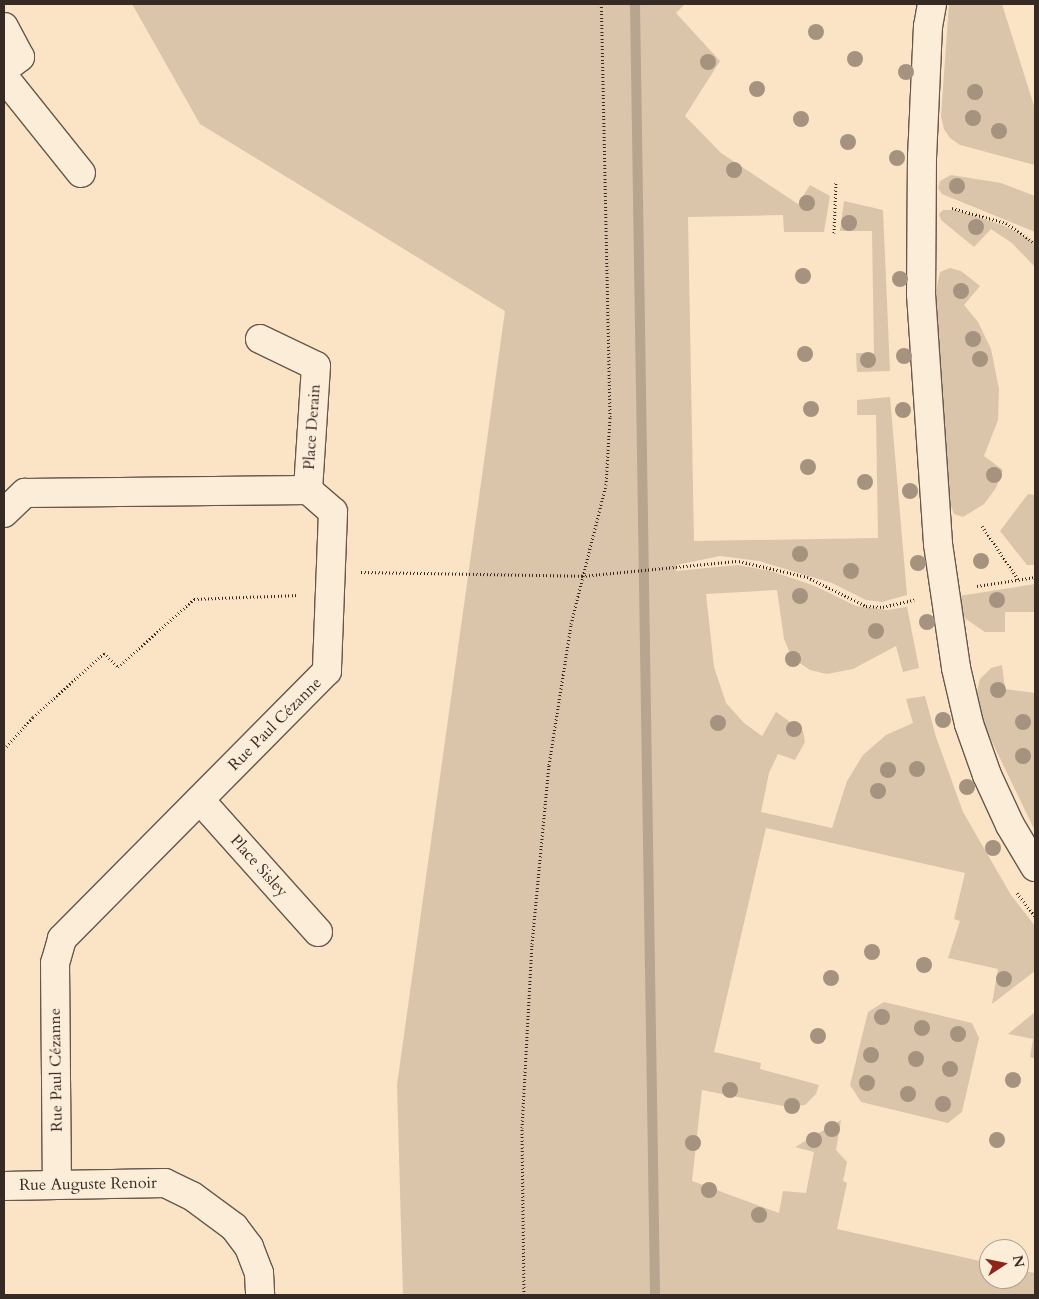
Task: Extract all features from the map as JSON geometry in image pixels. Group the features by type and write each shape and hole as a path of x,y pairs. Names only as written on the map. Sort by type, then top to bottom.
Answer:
{"street":[{"path":"932,4 928,26 921,204 922,340 933,489 956,668 969,724 987,775 1010,825 1035,867"},
{"path":"4,27 20,57 4,69"},
{"path":"4,77 81,173"},
{"name":"Place Derain","path":"260,339 316,366 308,490"},
{"path":"4,513 25,493 308,490"},
{"name":"Rue Paul Cézanne","path":"57,1182 55,963 62,939 327,671 332,512 308,490"},
{"name":"Place Sisley","path":"200,800 318,932"},
{"name":"Rue Auguste Renoir","path":"4,1186 57,1182 165,1183 192,1196 234,1227 249,1247 259,1273 260,1295"}],"path":[{"path":"524,1295 522,1128 532,944 548,765 558,694 582,576 606,485 610,417 601,4"},
{"path":"834,233 836,181"},
{"path":"921,204 961,209 1006,223 1035,243"},
{"path":"982,526 1018,579"},
{"path":"4,749 33,717 104,653 118,667 194,599 205,596 330,583 582,576 739,562 807,576 866,606 883,607 946,593 1035,577"}],"shaded area":[{"path":"132,4 685,4 676,13 720,61 685,116 721,153 798,204 810,185 830,196 824,232 784,232 783,215 688,217 694,541 878,538 876,415 857,415 857,400 890,397 907,595 882,602 866,600 832,583 759,561 720,556 676,565 676,571 738,565 771,571 815,586 856,606 887,610 907,607 919,668 903,672 896,646 853,669 827,674 810,670 792,658 784,639 777,590 706,594 714,667 726,703 744,723 762,736 776,712 803,731 805,742 795,760 778,754 769,773 761,812 832,828 847,781 863,755 886,735 913,723 906,699 925,696 936,737 963,812 1011,895 1035,926 1035,971 992,1004 998,969 948,958 960,921 954,919 965,873 766,828 714,1052 761,1063 760,1069 819,1085 816,1094 805,1105 788,1107 702,1090 692,1181 779,1213 783,1191 806,1193 814,1152 795,1147 841,1120 836,1150 847,1162 843,1181 847,1183 837,1229 979,1261 979,1289 1029,1289 1029,1272 1035,1273 1035,1295 403,1295 397,1085 505,311 200,124"},
{"path":"949,4 1002,4 1035,109 1035,165 960,145 950,138 944,129 941,116"},
{"path":"951,175 1001,183 1035,196 1035,232 942,194 938,188 940,181"},
{"path":"844,201 883,210 890,371 857,372 856,353 874,353 872,231 840,231"},
{"path":"943,210 955,210 1005,226 1035,242 1035,267 1012,243 991,229 974,247 941,220 939,214"},
{"path":"950,268 961,271 980,286 964,305 978,322 991,349 999,389 998,420 984,456 1003,470 996,488 984,504 963,517 954,514 949,500 936,291 940,272"},
{"path":"1028,494 1035,495 1035,565 1027,565 1000,531"},
{"path":"1035,584 1035,612 1005,612 1005,632 985,632 963,617 959,596"},
{"path":"1002,665 1005,689 1035,693 1035,831 983,723 976,696 980,679 991,668"},
{"path":"884,1002 972,1023 979,1038 962,1112 948,1123 861,1102 850,1085 868,1012"},
{"path":"1035,1012 1035,1059 1030,1057 1033,1039 1008,1034"}],"waterway":[{"path":"635,4 655,1295"}]}
